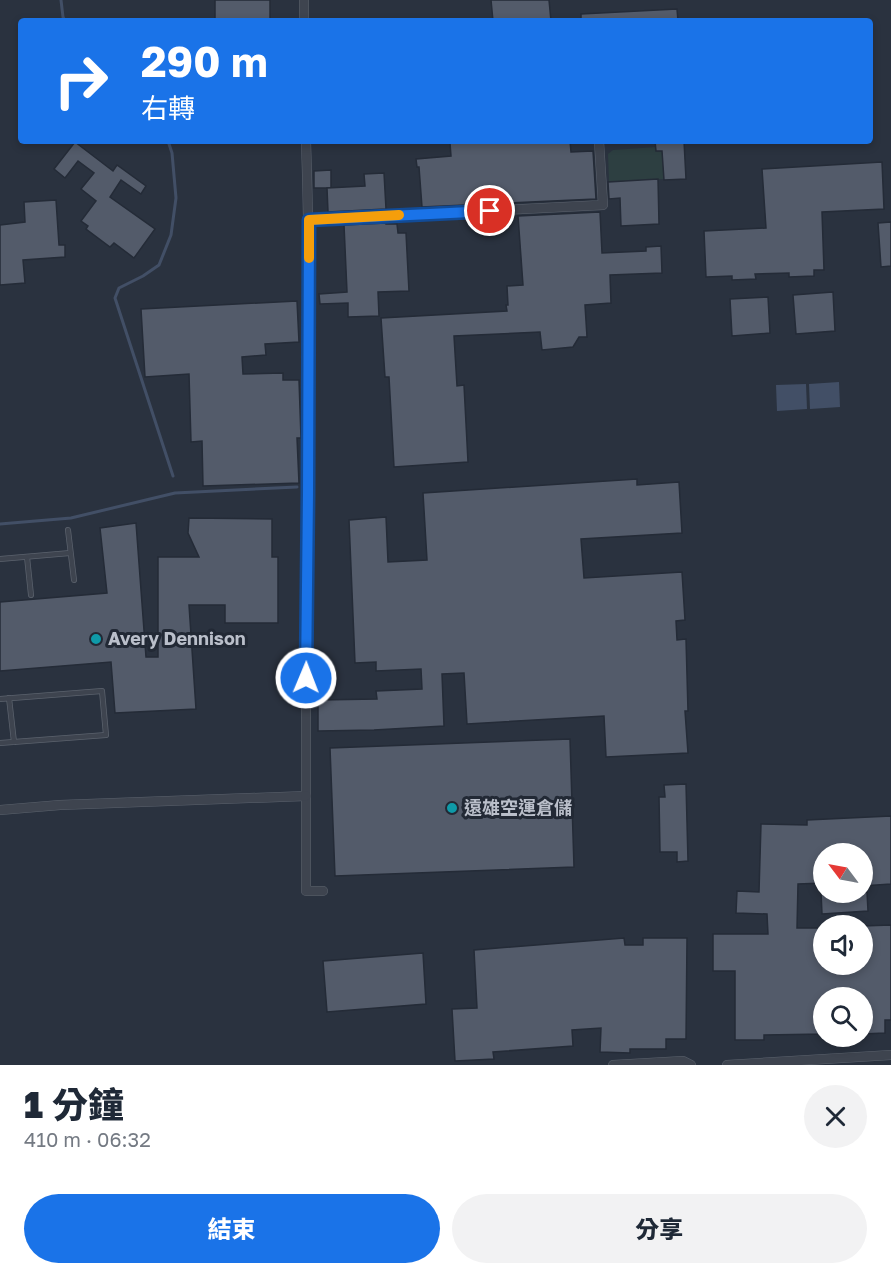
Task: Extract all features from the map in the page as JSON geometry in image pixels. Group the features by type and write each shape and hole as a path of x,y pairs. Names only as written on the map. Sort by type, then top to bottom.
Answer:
{"street":[{"path":"304,0 304,18"},
{"path":"306,144 309,220 306,678"},
{"path":"309,220 603,205 599,144"},
{"path":"284,690 306,702 306,891 323,891"},
{"path":"0,810 60,804 306,796"},
{"path":"727,1065 891,1055"},
{"path":"613,1065 683,1061 691,1065"}],"lane":[{"path":"68,530 74,580"},
{"path":"0,559 70,553"},
{"path":"27,557 31,595"},
{"path":"0,699 102,691 106,735 0,743"},
{"path":"9,698 14,742"}],"shaded area":[{"path":"656,147 656,151 662,151 664,179 609,182 608,154 613,150"}],"water":[{"path":"839,382 840,407 810,409 809,384"},
{"path":"806,384 807,409 777,411 776,385"}],"building":[{"path":"215,0 270,0 270,18 215,18"},
{"path":"491,0 549,0 551,18 493,18"},
{"path":"677,9 678,18 581,18 581,14"},
{"path":"73,144 78,144 113,171 117,165 146,186 141,194 121,180 110,197 155,229 134,258 114,243 110,247 86,229 88,226 81,221 96,201 81,189 94,173 78,161 65,178 54,169"},
{"path":"450,144 570,144 571,152 593,151 596,199 422,207 419,167 417,167 416,159 451,156"},
{"path":"655,144 684,144 686,179 664,180 662,151 656,151"},
{"path":"882,162 884,209 822,212 824,270 814,270 814,276 789,277 789,273 755,274 756,279 732,280 732,276 706,277 704,231 766,228 762,169"},
{"path":"331,170 331,188 314,188 314,171"},
{"path":"384,173 386,209 328,212 327,188 365,186 364,174"},
{"path":"658,179 659,224 621,226 620,198 609,199 608,182"},
{"path":"56,200 59,245 65,245 65,257 23,260 25,283 0,285 0,225 25,222 24,202"},
{"path":"600,212 602,253 646,251 646,247 661,246 662,273 610,275 611,303 585,305 587,337 579,337 573,347 542,350 540,332 454,336 457,386 464,385 468,462 394,467 389,377 385,377 381,318 507,311 507,286 523,285 518,216"},
{"path":"891,222 891,266 881,267 878,223"},
{"path":"397,224 398,233 406,233 409,291 378,292 379,316 348,317 348,303 320,304 319,294 347,292 344,225"},
{"path":"833,292 835,331 796,334 793,295"},
{"path":"768,297 770,333 732,336 730,299"},
{"path":"297,301 299,342 265,344 266,355 242,357 243,374 283,373 283,380 299,380 301,438 297,438 299,483 203,486 202,441 191,442 189,374 145,377 141,309"},
{"path":"637,479 637,485 679,482 682,533 581,539 584,578 682,572 685,620 676,621 677,640 686,639 688,711 685,711 688,753 606,757 604,716 467,724 464,673 442,674 444,726 318,731 318,700 377,699 376,691 422,689 421,669 376,671 376,662 355,663 349,520 386,517 388,562 427,560 423,493"},
{"name":"Avery Dennison","path":"189,518 272,519 272,557 278,557 278,623 225,623 225,605 189,605 196,709 115,713 111,662 0,671 0,602 107,593 100,528 136,523 146,657 158,657 158,557 199,557 188,533"},
{"name":"遠雄空運倉儲","path":"570,739 574,867 335,876 330,748"},
{"path":"686,784 688,861 677,862 677,852 660,852 659,797 665,797 664,785"},
{"path":"891,816 891,884 873,885 873,843 813,843 813,883 798,884 797,928 813,928 813,975 873,975 873,926 891,925 891,1020 885,1020 885,1033 873,1034 873,987 813,987 813,1034 764,1035 764,1040 735,1040 735,971 713,971 713,934 768,934 767,914 736,913 737,891 759,892 761,824 807,825 807,820"},
{"path":"822,903 868,903 868,911 822,914"},
{"path":"624,938 625,945 643,945 643,938 687,938 686,1039 666,1039 666,1049 630,1049 630,1053 600,1052 601,1028 572,1030 573,1046 493,1052 494,1059 455,1061 452,1009 477,1008 474,950"},
{"path":"423,953 426,1004 327,1012 323,961"}],"waterway":[{"path":"61,0 64,18"},
{"path":"169,144 172,153 176,198 171,235 159,265 119,288 115,298 173,476"},
{"path":"0,524 71,518 175,493 297,487"}],"slow traffic":[{"path":"309,258 309,220 399,215"}],"place":[{"name":"Avery Dennison","path":"96,639"},
{"name":"遠雄空運倉儲","path":"452,808"}],"route":[{"path":"306,678 309,220 490,211"}]}
